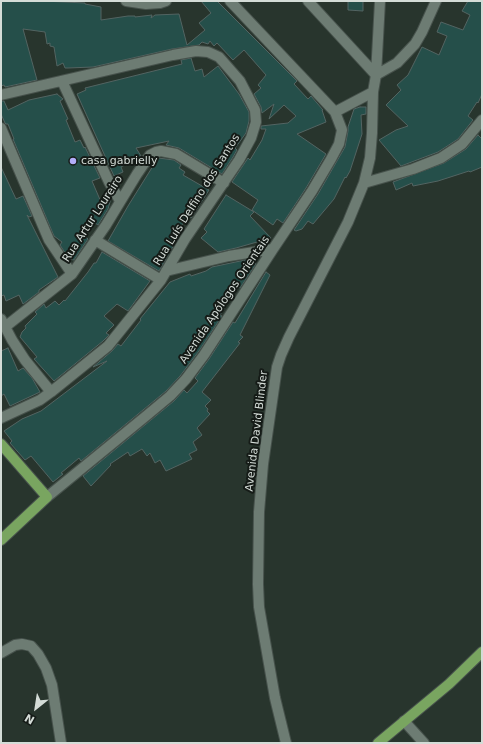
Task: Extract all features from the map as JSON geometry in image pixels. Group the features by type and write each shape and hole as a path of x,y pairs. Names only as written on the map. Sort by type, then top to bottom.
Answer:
{"main road":[{"path":"1,444 47,498 3,535"},
{"path":"378,743 448,684 482,652"}],"street":[{"path":"126,1 146,4 166,1"},
{"path":"230,1 335,112 373,92"},
{"path":"308,1 376,75 397,63 415,44 436,1"},
{"name":"Avenida David Blinder","path":"286,743 259,607 259,512 263,464 277,367 289,337 350,219 364,183 370,158 373,92 376,75 380,1"},
{"name":"Rua Luís Delfino dos Santos","path":"1,95 173,55 196,51 208,52 219,57 240,81 255,110 256,122 251,138 239,160 185,239 164,276 108,346 40,400 1,418"},
{"path":"62,81 120,201"},
{"name":"Avenida Apólogos Orientais","path":"47,498 170,396 186,379 204,355 312,191 339,144 342,130 335,112"},
{"path":"364,183 385,178 441,158 462,144 482,120"},
{"path":"1,128 48,240 72,274"},
{"name":"Rua Artur Loureiro","path":"3,323 72,274 150,155 156,152 176,154 224,183"},
{"path":"95,240 164,276 229,256 273,249"},
{"path":"3,323 25,360 51,392"},
{"path":"1,653 15,645 22,644 31,646 38,654 46,668 52,685 61,743"},
{"path":"404,721 424,743"}],"building":[{"path":"1,1 85,3 101,7 101,20 128,16 135,17 152,15 151,18 155,15 179,14 187,45 205,30 199,23 211,13 201,1 217,1 297,81 294,84 308,99 311,96 323,110 326,122 297,134 326,154 283,223 277,219 273,225 252,210 258,200 232,182 248,158 250,160 262,140 266,129 261,129 261,126 288,123 296,116 284,105 269,119 274,104 262,113 261,107 254,94 261,88 258,85 266,75 244,50 233,60 217,43 214,46 210,41 208,44 202,42 199,45 172,49 93,67 65,68 63,63 57,66 54,47 50,46 50,43 47,44 45,32 23,29 37,80 5,87 4,85 1,86"},
{"path":"348,1 363,1 363,11 348,10"},
{"path":"468,1 482,1 482,94 478,103 477,102 468,116 473,120 458,139 438,152 401,166 379,140 396,130 408,126 386,105 401,90 397,85 408,75 422,47 439,55 447,36 437,32 441,22 463,30 470,15 462,11"},
{"path":"191,58 195,71 202,69 204,77 218,66 239,94 249,112 249,121 246,133 235,148 237,150 222,174 179,148 166,145 169,141 136,148 141,156 121,167 123,172 114,176 77,94 86,90 85,88 182,64 181,60"},
{"path":"57,94 63,99 60,101 68,119 66,120 75,142 80,140 84,148 85,147 100,178 92,181 101,202 111,198 108,209 98,225 95,223 85,236 88,239 74,260 69,259 60,245 62,242 54,236 8,124 5,123 1,114 1,101 4,101 8,110 29,100"},
{"path":"366,107 366,114 361,115 362,134 350,171 346,178 345,177 334,199 313,224 308,221 302,229 296,231 294,230 318,194 345,147 348,127 354,109"},
{"path":"478,135 482,139 482,167 438,181 413,186 412,183 396,190 393,182 444,163 466,149"},
{"path":"158,158 174,160 181,165 179,168 185,172 183,175 209,190 191,218 188,216 182,225 176,235 179,236 159,271 108,241"},
{"path":"1,167 16,199 23,196 32,216 29,217 27,215 58,277 39,290 39,292 23,304 19,295 6,301 4,295 1,296"},
{"path":"226,195 254,212 250,216 271,238 218,252 201,238 207,232 204,229"},
{"path":"102,252 150,281 128,311 117,304 104,316 114,325 106,333 109,335 54,381 34,359 37,357 20,337 26,328 25,326 37,314 35,312 44,304 46,308 55,301 59,305 64,300 65,301 94,263 96,263"},
{"path":"250,259 256,264 240,288 238,287 232,295 220,315 222,316 199,351 180,376 166,391 81,461 79,458 53,482 31,456 25,460 10,443 12,441 4,431 22,419 41,411 107,361 93,367 118,344 121,346 141,320 140,319 170,282 190,274 191,276 206,271 212,267"},
{"path":"266,272 270,275 240,335 243,337 238,342 240,343 202,392 211,400 205,406 210,414 197,428 202,435 193,442 197,450 189,454 192,459 166,471 160,460 155,463 150,453 147,456 142,449 130,456 128,452 110,464 111,465 91,486 83,476 174,401 184,390 187,393 198,381 195,378 233,322 235,323"},
{"path":"8,348 18,371 23,368 32,378 40,392 10,406 4,394 1,396 1,351"}],"place":[{"name":"casa gabrielly","path":"73,161"}]}
